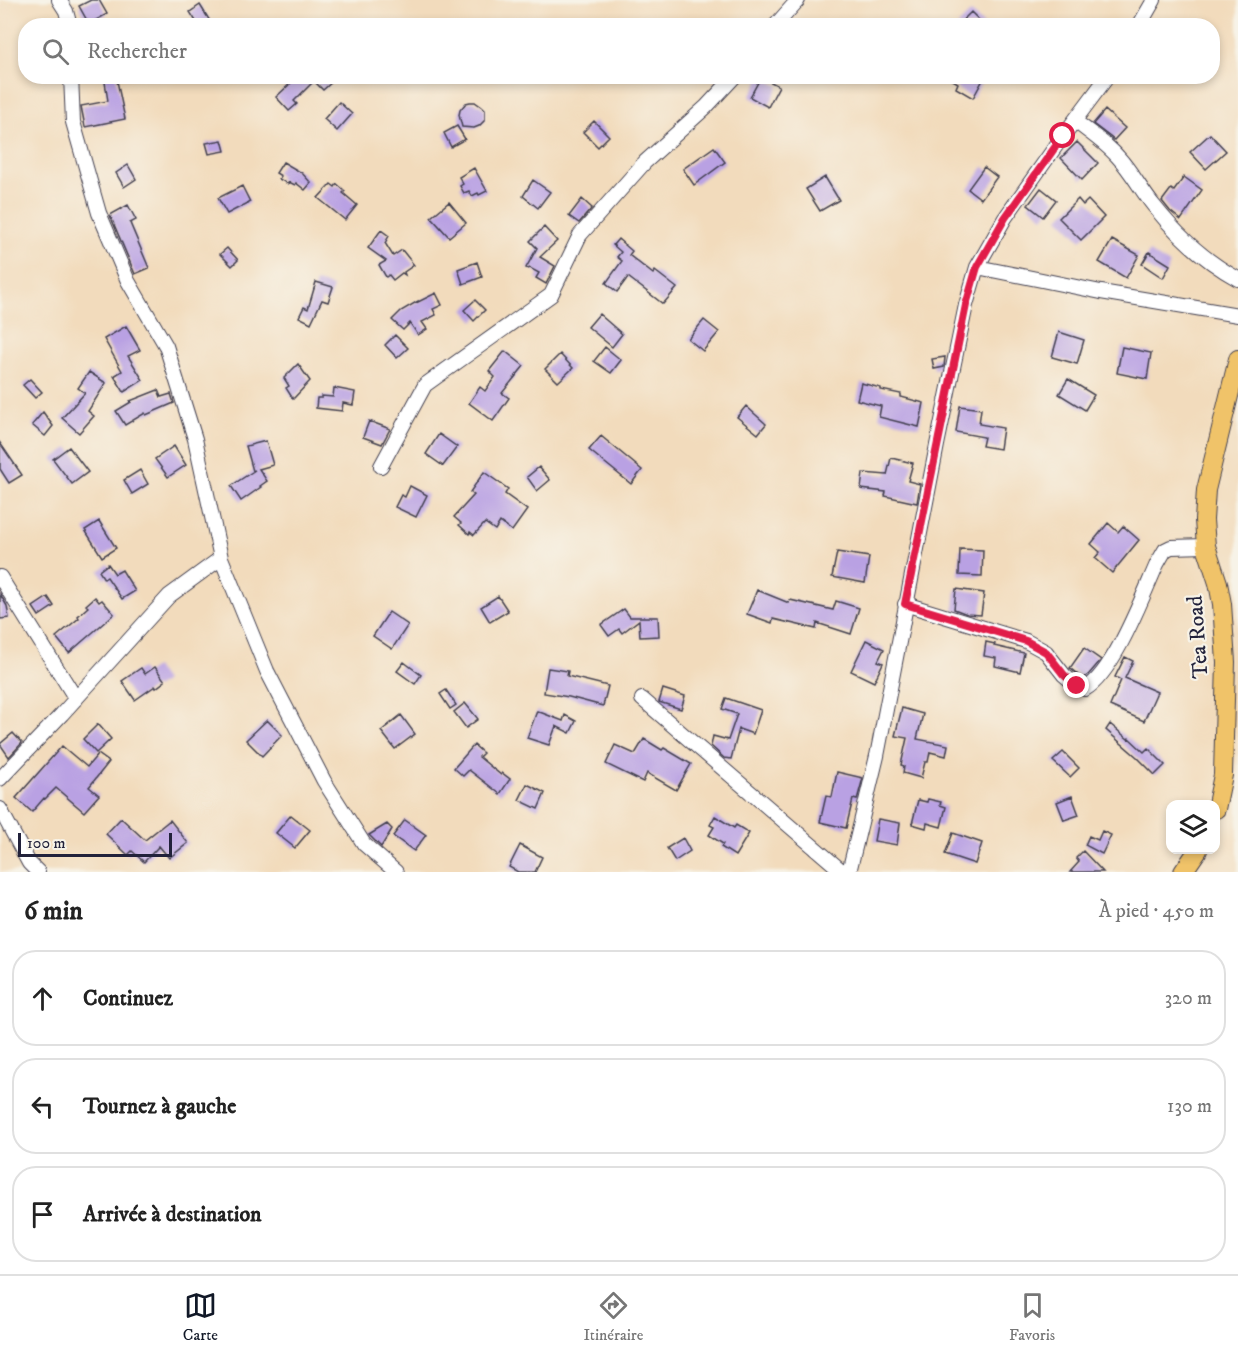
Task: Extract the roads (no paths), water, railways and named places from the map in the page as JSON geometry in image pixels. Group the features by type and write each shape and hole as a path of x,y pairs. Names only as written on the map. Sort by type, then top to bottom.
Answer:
{"main road":[{"name":"Tea Road","path":"1217,800 1223,775 1226,662 1222,604 1206,546 1204,520 1206,490 1238,359"},
{"path":"1183,872 1195,854"}],"street":[{"path":"59,0 68,18"},
{"path":"782,18 798,0"},
{"path":"1144,18 1154,0"},
{"path":"72,84 74,122 99,213 128,281 166,346 195,439 221,558 267,671 324,781 364,844 396,872"},
{"path":"381,466 425,385 551,295 580,235 645,162 706,107 728,84"},
{"path":"849,872 877,756 905,604 964,317 977,267 1005,218 1102,84"},
{"path":"1075,121 1116,154 1127,166 1154,205 1179,235 1219,268 1238,279"},
{"path":"977,267 1101,292 1238,315"},
{"path":"905,604 1026,641 1046,652 1064,675 1085,690 1093,685 1116,653 1165,550 1171,547 1206,546"},
{"path":"0,778 76,699 169,596 221,558"},
{"path":"0,577 76,699"},
{"path":"642,699 843,872"},
{"path":"0,809 29,863 38,872"}]}
